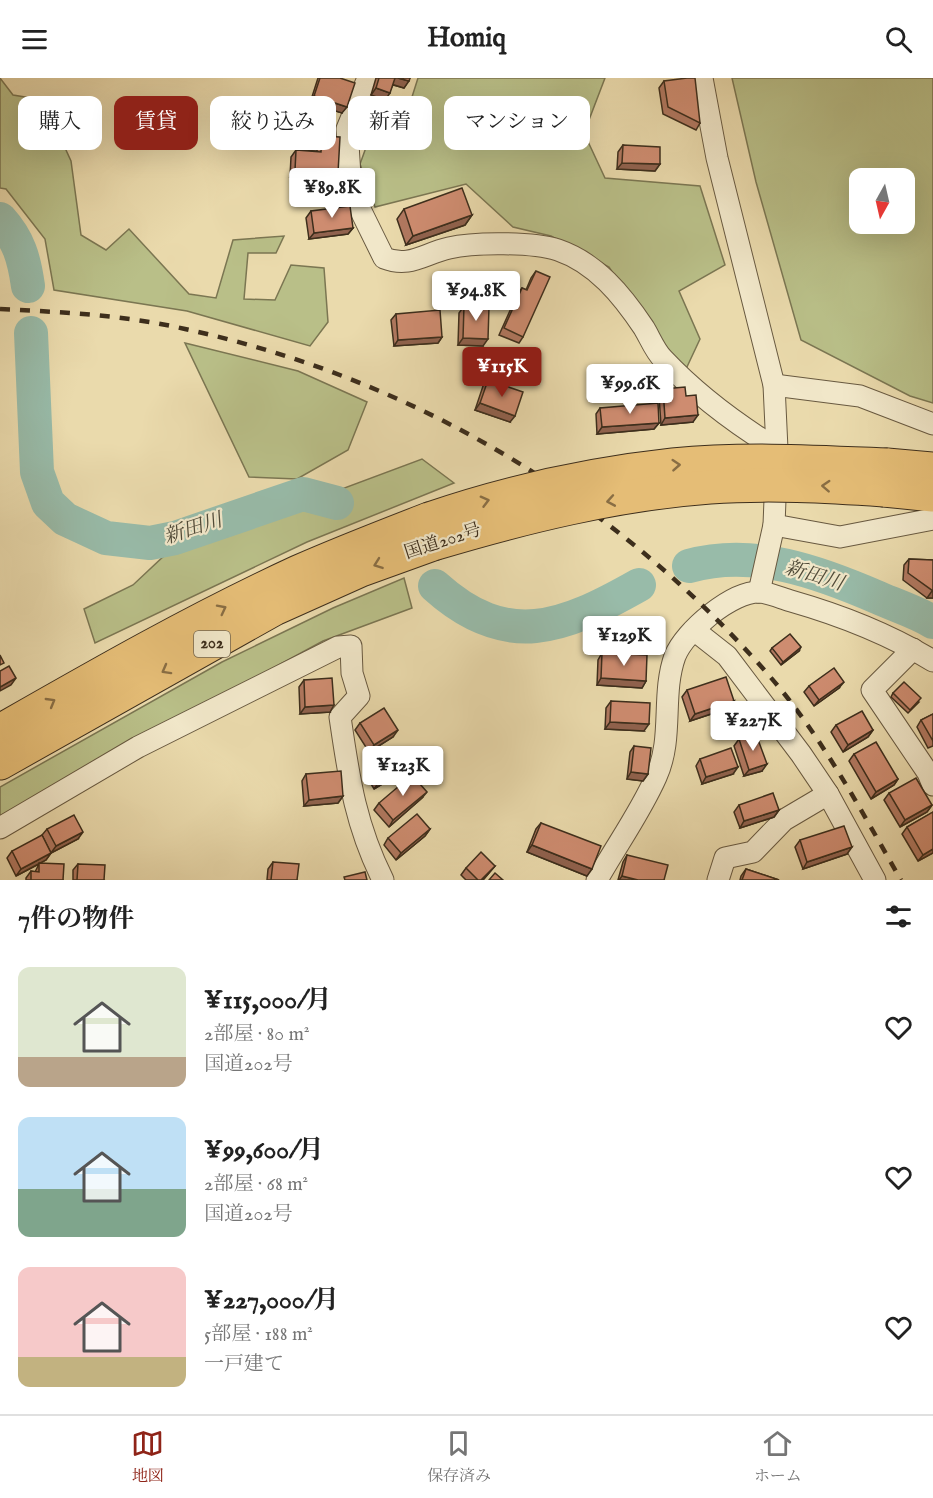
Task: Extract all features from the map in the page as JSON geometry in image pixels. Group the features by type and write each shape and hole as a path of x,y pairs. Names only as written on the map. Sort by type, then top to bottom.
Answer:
{"highway":[{"name":"国道202号","path":"0,731 127,658 299,572 431,531 710,487 808,485 885,477 933,469"},
{"name":"国道202号","path":"885,477 933,495"},
{"name":"国道202号","path":"0,763 274,609 361,570 431,531"}],"street":[{"path":"368,78 347,129 351,191 384,258 400,264 450,248 487,244 554,249 581,259 613,287 643,327 661,358 731,421 777,449"},
{"path":"702,78 717,158 774,386 777,449 773,533 759,592"},
{"path":"774,386 860,396 933,424"},
{"path":"773,533 840,537 933,519"},
{"path":"597,880 656,776 667,741 670,682 676,655 710,613 744,596 759,592 833,613 913,649 933,661"},
{"path":"694,630 727,656 828,795 875,880"},
{"path":"0,828 138,747 338,647 351,646 352,673 358,696 340,717 351,798 368,851 383,880"},
{"path":"913,649 872,690 928,772 933,785"},
{"path":"718,880 725,858 753,852 784,820 828,795"}],"green space":[{"path":"0,78 13,95 19,96 18,150 66,150 71,161 81,235 106,250 129,229 189,294 216,298 233,240 284,236 276,253 248,253 244,299 275,300 291,265 324,268 328,322 310,346 187,311 54,290 45,239 6,189 0,188"},
{"path":"418,78 605,78 590,117 590,96 444,96 444,150 590,150 590,146 605,178 700,186 725,265 679,291 700,339 686,369 659,340 609,267 551,236 513,227 466,184 375,207 360,164 365,150 432,150 432,96 412,96"},
{"path":"732,78 933,78 933,403 910,396 801,340 756,182"},
{"path":"185,343 298,371 367,402 348,450 297,479 249,477"},
{"path":"422,459 454,483 307,542 95,643 84,609 133,585 165,555"},
{"path":"404,578 412,608 323,641 0,816 0,787 222,662 333,608"}],"building":[{"path":"320,78 340,78 355,83 351,96 348,96 347,107 336,103 336,96 314,96"},
{"path":"379,78 395,78 390,93 376,88"},
{"path":"695,78 700,123 668,107 664,81"},
{"path":"336,137 340,137 338,173 295,170 296,150 321,152 321,150 336,150"},
{"path":"623,145 660,147 660,164 622,163"},
{"path":"462,188 472,215 413,236 404,209"},
{"path":"350,206 353,228 314,233 311,211"},
{"path":"536,271 550,277 523,337 504,328 522,288 527,290"},
{"path":"464,306 489,307 488,339 463,338"},
{"path":"440,310 442,337 398,340 396,314"},
{"path":"488,380 523,392 515,416 480,403"},
{"path":"685,387 686,396 696,395 698,415 665,418 663,389"},
{"path":"658,403 659,423 602,427 600,408"},
{"path":"909,559 933,560 933,591 908,573"},
{"path":"790,634 801,647 783,662 772,648"},
{"path":"602,653 647,655 646,681 601,678"},
{"path":"9,666 16,678 0,687 0,671"},
{"path":"834,668 844,682 819,700 809,686"},
{"path":"726,677 734,701 695,714 687,690"},
{"path":"332,678 334,705 305,707 304,680"},
{"path":"904,682 921,698 910,710 893,693"},
{"path":"611,701 650,703 649,724 610,722"},
{"path":"384,708 398,730 374,745 360,723"},
{"path":"862,711 873,730 848,745 836,725"},
{"path":"933,714 933,741 921,720"},
{"path":"756,734 767,764 749,770 739,739"},
{"path":"876,742 898,779 876,792 854,754"},
{"path":"634,746 651,748 648,774 631,772"},
{"path":"398,747 408,764 379,782 368,766"},
{"path":"731,748 738,767 706,777 700,759"},
{"path":"341,771 343,796 309,800 306,774"},
{"path":"412,775 427,792 393,820 379,803"},
{"path":"916,778 932,805 905,820 889,793"},
{"path":"773,793 779,810 744,821 739,805"},
{"path":"933,812 933,849 923,855 907,827"},
{"path":"417,814 430,829 401,853 388,838"},
{"path":"74,815 83,832 56,846 47,829"},
{"path":"541,823 601,846 592,869 532,845"},
{"path":"844,826 852,847 807,862 800,840"},
{"path":"42,835 51,853 21,869 12,851"},
{"path":"481,852 495,866 481,880 478,880 466,868"},
{"path":"627,855 668,865 664,880 638,880 622,876"},
{"path":"273,862 299,864 297,880 271,880"},
{"path":"39,863 64,864 63,880 31,880 31,871 39,872"},
{"path":"78,864 105,865 104,880 77,880"},
{"path":"746,869 779,880 742,880"},
{"path":"365,872 367,880 345,880 344,877"},
{"path":"495,873 503,880 489,880"}],"waterway":[{"name":"新田川","path":"0,219 12,234 20,250 28,286"},
{"name":"新田川","path":"31,333 37,472 48,503 65,519 106,538 150,543 175,538 303,494 337,503"},
{"name":"新田川","path":"689,566 713,561 738,560 786,565 856,588 933,622"},
{"name":"新田川","path":"435,586 461,606 487,619 511,626 536,626 585,612 639,585"}],"railway":[{"path":"0,309 139,320 185,329 269,351 350,379 428,413 503,454 575,500 642,552 706,609 766,672 822,746 901,880"}]}
